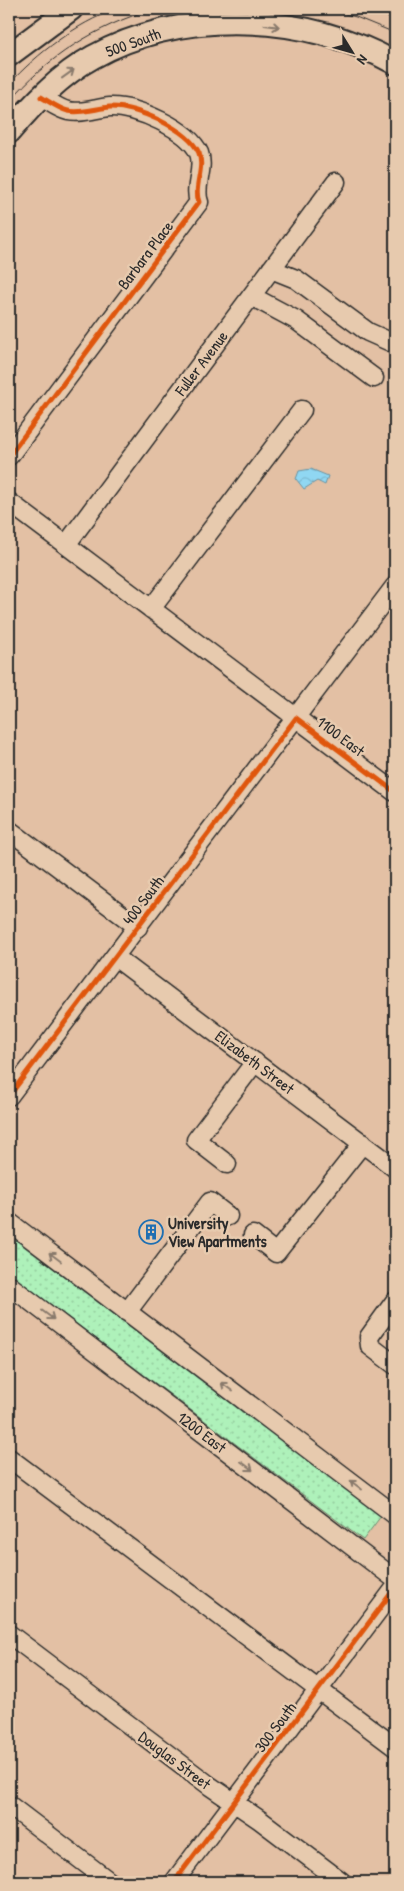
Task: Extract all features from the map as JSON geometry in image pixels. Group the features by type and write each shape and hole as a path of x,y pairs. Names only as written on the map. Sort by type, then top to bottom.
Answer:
{"main road":[{"path":"11,49 71,9"},
{"name":"500 South","path":"9,132 41,97 64,77 92,57 162,30 196,24 234,23 306,30 344,39 395,63"}],"street":[{"name":"Barbara Place","path":"9,456 199,202 197,190 200,156 193,142 177,130 136,110 110,107 76,112 67,111 41,97"},
{"name":"Fuller Avenue","path":"66,545 336,182"},
{"path":"271,269 296,279 368,332 395,344"},
{"path":"251,296 296,320 374,378"},
{"path":"151,609 302,410"},
{"name":"1100 East","path":"9,502 395,792"},
{"name":"400 South","path":"9,1096 395,586"},
{"path":"9,830 138,927"},
{"name":"Elizabeth Street","path":"115,957 395,1168"},
{"path":"227,1164 196,1140 255,1062"},
{"path":"253,1235 276,1253 363,1143"},
{"path":"127,1312 210,1202 228,1216"},
{"path":"9,1222 395,1515"},
{"name":"1200 East","path":"9,1286 395,1580"},
{"path":"395,1300 370,1337 370,1346 395,1365"},
{"path":"9,1458 395,1747"},
{"name":"300 South","path":"174,1882 395,1588"},
{"name":"Douglas Street","path":"9,1634 342,1882"},
{"path":"9,1805 110,1882"}],"green space":[{"path":"9,1235 381,1516 363,1540 9,1273"}],"water":[{"path":"311,469 328,476 325,485 317,481 304,489 296,479 299,471"}],"tram line":[{"path":"9,84 32,61 58,40 86,23 116,9"},
{"path":"9,102 40,71 74,45 112,24 153,9"},
{"path":"326,9 356,17 395,33"},
{"path":"368,9 395,20"}],"cycle path":[{"path":"9,456 199,202 197,190 201,165 199,153 193,144 173,128 133,110 110,107 73,112 58,107 41,97"},
{"path":"9,1096 296,718 395,792"},
{"path":"174,1882 395,1588"}],"place":[{"name":"University View Apartments","path":"151,1232"}]}
